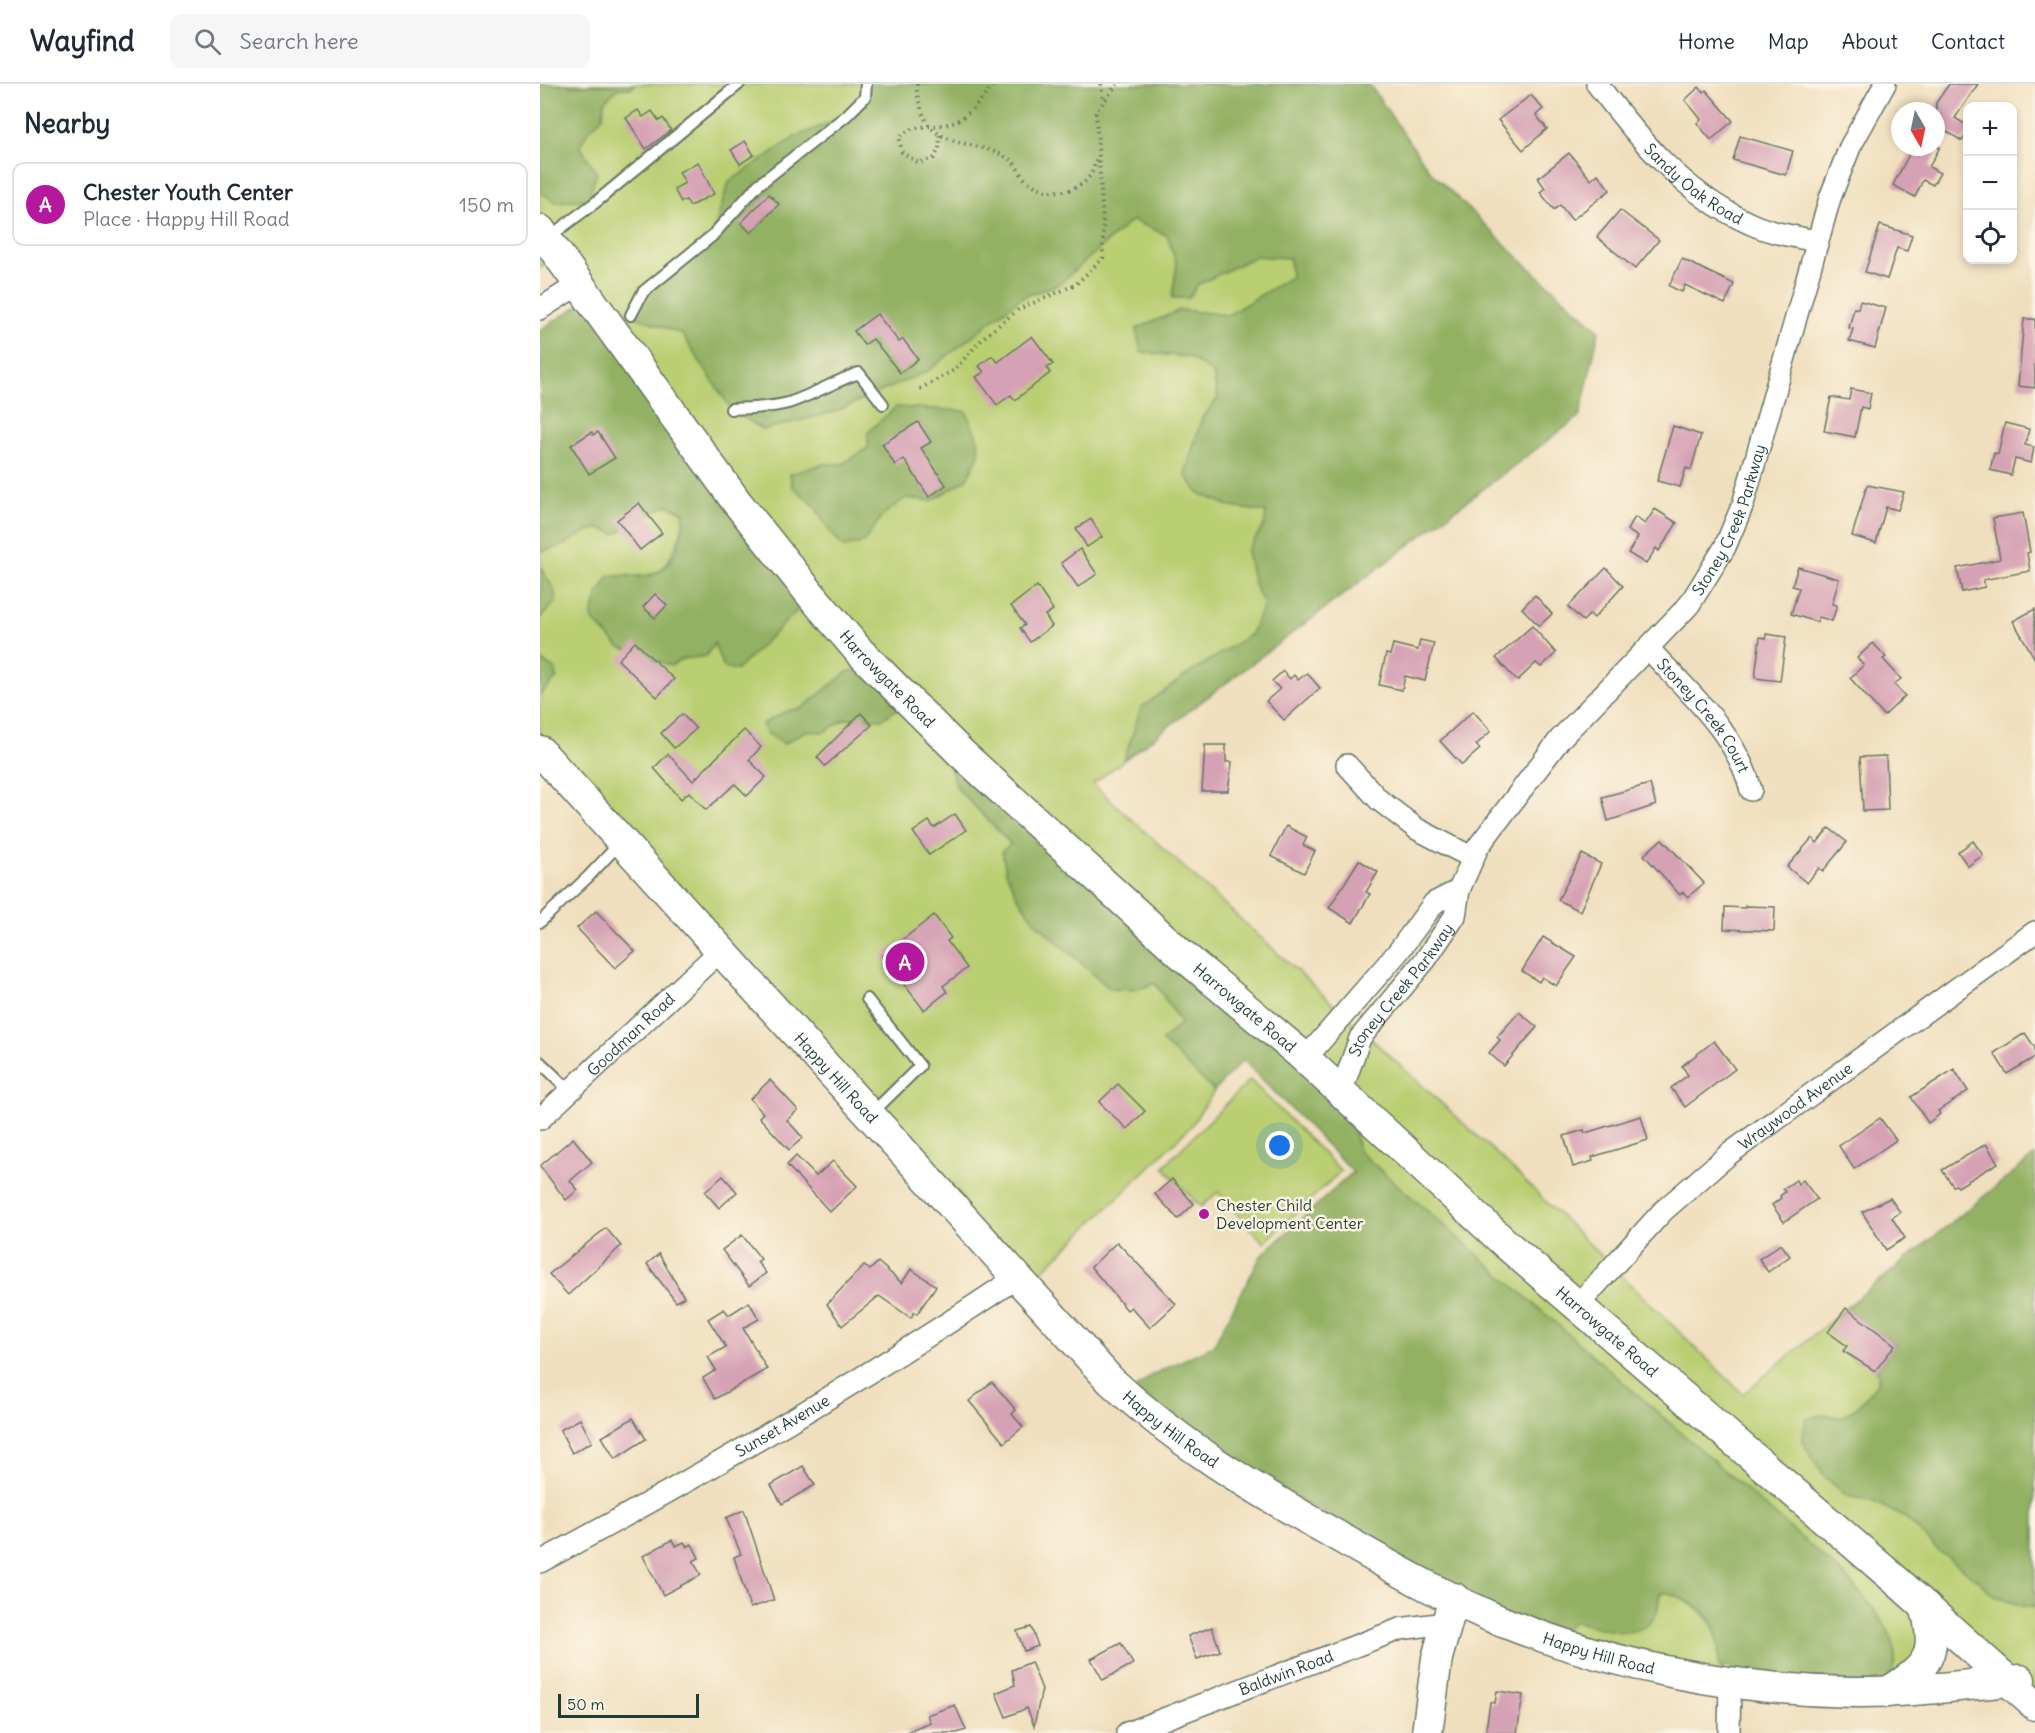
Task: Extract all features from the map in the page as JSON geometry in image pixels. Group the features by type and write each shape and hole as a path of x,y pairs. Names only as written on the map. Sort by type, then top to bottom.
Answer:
{"main road":[{"name":"Harrowgate Road","path":"543,235 736,501 859,651 1027,815 1180,952 1305,1059 1577,1306 1925,1606 2022,1680 2035,1705"},
{"name":"Happy Hill Road","path":"540,751 1111,1381 1143,1411 1193,1450 1238,1479 1351,1544 1449,1610 1502,1621 1562,1643 1623,1661 1730,1681 1795,1689 1888,1692 2022,1680"},
{"path":"1888,1692 1918,1673 1929,1655 1932,1632 1925,1606"},
{"path":"1427,1733 1449,1610"}],"street":[{"name":"Sandy Oak Road","path":"1597,84 1637,136 1662,162 1722,208 1772,232 1816,241"},
{"name":"Stoney Creek Parkway","path":"1341,1092 1360,1038 1426,959 1455,916 1459,890 1473,858 1523,785 1560,739 1689,605 1710,574 1741,509 1830,198 1850,147 1885,84"},
{"path":"540,309 579,284"},
{"name":"Stoney Creek Court","path":"1648,648 1719,726 1745,769 1750,790"},
{"path":"1347,765 1379,800 1417,829 1473,858"},
{"name":"Stoney Creek Parkway","path":"1305,1059 1398,952 1434,903 1459,890"},
{"name":"Wraywood Avenue","path":"1577,1306 1663,1210 1729,1154 2035,932"},
{"name":"Goodman Road","path":"540,1119 721,950"},
{"name":"Sunset Avenue","path":"540,1562 620,1520 926,1339 1016,1278"},
{"name":"Baldwin Road","path":"1127,1733 1449,1610"},
{"path":"1729,1733 1730,1681"}],"lane":[{"path":"543,235 596,202 739,84"},
{"path":"631,315 643,292 712,236 758,185 846,116 865,97 866,84"},
{"path":"731,409 762,408 789,402 836,380 859,373 883,404"},
{"path":"540,922 588,877 622,840"},
{"path":"867,999 920,1066 870,1116"},
{"path":"540,1062 569,1090"}],"path":[{"path":"917,84 916,93 926,125 946,139 988,148 1011,160 1026,181 1053,192 1077,189 1090,177 1099,154"},
{"path":"940,135 939,149 934,158 918,163 902,152 899,137 909,128 950,124 976,106 994,84"},
{"path":"1101,84 1103,102"},
{"path":"920,389 954,370 984,337 1019,309 1075,285 1103,258 1096,113 1117,84"}],"green space":[{"path":"540,84 866,84 992,319 1022,297 1059,284 1132,220 1167,235 1177,265 1172,297 1256,256 1290,258 1291,277 1228,315 1180,310 1141,352 1189,357 1213,373 1218,398 1202,418 1185,474 1198,493 1232,507 1266,512 1265,524 1247,551 1254,583 1264,604 1251,634 1182,678 1142,708 1124,760 1093,784 1499,1156 1743,1394 1846,1308 1829,1332 1847,1346 1844,1352 1858,1362 1861,1360 1878,1371 1879,1382 1858,1407 1840,1418 1825,1414 1847,1496 1872,1501 1906,1518 1939,1551 1979,1581 1994,1596 2022,1606 2035,1607 2035,1705 1932,1632 1888,1692 1360,1152 1342,1094 957,788 1011,844 1035,922 1070,951 1136,990 1155,983 1181,1023 1163,1041 1214,1091 1191,1126 1025,1288 540,753 540,618 556,601 542,567 540,552 566,544 580,532 603,528 667,505 683,512 680,535 663,567 652,575 623,575 682,659 706,656 714,643 723,666 812,596 558,256 540,268"},
{"path":"540,84 568,84 570,86 635,84 632,88 617,89 604,102 603,117 588,131 580,146 597,173 588,199 556,202 540,192"},
{"path":"866,84 1369,84 1429,170 1523,262 1599,330 1580,416 1124,760 1141,708 1182,678 1251,634 1264,604 1254,584 1247,551 1265,524 1266,512 1232,507 1198,493 1185,474 1202,418 1218,398 1213,373 1189,357 1141,352 1136,329 1180,310 1228,315 1291,277 1290,258 1256,256 1197,285 1189,298 1172,298 1177,265 1167,235 1132,220 1059,284 1022,297 928,371 834,412 763,430 731,409 682,334 631,315 643,292 712,236 729,182 795,137 846,116 864,97"},
{"path":"589,299 812,596 737,670 723,667 714,643 706,656 682,659 671,666 619,647 591,618 597,596 609,576 647,576 660,571 667,565 680,539 683,512 667,505 615,534 601,529 590,530 564,545 540,552 540,330"},
{"path":"896,407 966,411 978,440 979,455 966,480 931,501 906,498 883,515 863,543 843,547 828,529 814,505 792,486 790,474 823,464 842,464 868,448 868,432"},
{"path":"540,568 554,589 556,601 540,618"},
{"path":"540,660 555,669 557,678 540,695"},
{"path":"876,667 910,701 882,719 845,719 824,732 805,731 784,744 768,734 762,724 787,711 802,708 847,672"},
{"path":"937,728 1342,1094 1360,1152 1846,1577 1883,1622 1894,1647 1895,1660 1891,1673 1877,1692 1719,1667 1718,1644 1713,1623 1704,1612 1690,1602 1666,1593 1660,1593 1657,1612 1650,1622 1641,1629 1630,1631 1607,1630 1574,1621 1562,1632 1502,1621 1127,1396 1152,1375 1213,1346 1261,1256 1353,1172 1243,1060 1214,1091 1162,1041 1181,1023 1155,983 1136,990 1110,989 1035,922 1019,899 1006,872 1002,851 1011,844 957,788"},
{"path":"1250,1080 1341,1171 1264,1243 1218,1192 1201,1207 1163,1167"},
{"path":"2035,1155 2035,1607 2022,1606 1994,1596 1979,1581 1939,1551 1906,1518 1872,1501 1847,1496 1823,1475 1802,1441 1806,1419 1825,1414 1840,1418 1858,1407 1878,1382 1878,1371 1875,1371 1895,1345 1846,1308"},
{"path":"1670,1591 1699,1610 1713,1626 1724,1681 1562,1632 1574,1620 1592,1625 1657,1612 1660,1593"}],"building":[{"path":"1949,84 1978,84 1966,102 1963,102 1963,106 1955,118 1963,123 1962,141 1945,131 1945,102 1937,102"},
{"path":"1699,87 1703,92 1706,90 1733,121 1711,140 1697,123 1701,119 1685,100"},
{"path":"1531,95 1543,109 1536,115 1547,129 1523,150 1498,120"},
{"path":"638,110 643,117 652,111 659,121 663,118 671,130 646,149 626,118"},
{"path":"1740,136 1793,151 1786,175 1733,160"},
{"path":"745,141 754,155 740,164 731,150"},
{"path":"1569,153 1591,180 1598,174 1610,190 1572,220 1560,205 1554,210 1540,192 1545,188 1538,178"},
{"path":"1908,156 1935,156 1929,167 1940,173 1933,185 1923,180 1915,197 1893,185"},
{"path":"698,162 714,194 690,206 686,200 681,202 674,189 685,183 679,172"},
{"path":"769,194 779,204 751,233 741,223"},
{"path":"1620,210 1659,240 1635,269 1597,237"},
{"path":"1880,225 1912,235 1907,251 1897,248 1887,279 1865,272"},
{"path":"1682,259 1734,284 1725,304 1685,285 1682,292 1669,286"},
{"path":"1860,301 1886,308 1875,348 1849,341 1853,329 1849,328 1854,308 1858,309"},
{"path":"877,314 899,342 903,339 918,359 900,373 873,339 864,345 854,331"},
{"path":"2024,319 2035,319 2035,388 2018,386"},
{"path":"1032,336 1053,364 1047,368 1050,373 1015,400 1011,395 997,405 976,377 984,372 979,366 992,356 998,362"},
{"path":"1851,389 1871,393 1868,409 1861,407 1855,437 1824,431 1831,397 1849,400"},
{"path":"918,422 931,442 921,448 946,485 929,497 904,459 895,465 882,444"},
{"path":"2005,423 2029,429 2025,445 2034,447 2031,463 2015,459 2011,475 1990,470 1994,453 1998,454"},
{"path":"1673,426 1701,435 1691,470 1686,468 1680,487 1657,481"},
{"path":"592,432 593,435 598,432 615,458 589,474 571,445"},
{"path":"1867,485 1904,492 1898,510 1886,507 1876,543 1852,536"},
{"path":"639,503 662,533 640,550 617,520"},
{"path":"1655,509 1677,523 1659,551 1656,548 1646,564 1628,553 1638,537 1627,530 1635,517 1645,524"},
{"path":"2023,513 2030,552 2027,553 2030,571 1983,580 1985,587 1962,592 1957,568 2000,559 1993,518"},
{"path":"1091,519 1102,537 1087,547 1076,529"},
{"path":"1080,549 1097,574 1078,587 1061,563"},
{"path":"1798,567 1839,579 1832,604 1837,605 1832,621 1819,617 1817,622 1791,614 1799,588 1792,586"},
{"path":"1606,568 1623,586 1594,618 1590,614 1583,621 1568,607"},
{"path":"1037,586 1053,610 1045,615 1052,626 1030,642 1020,628 1025,625 1011,606"},
{"path":"655,594 667,605 655,618 643,607"},
{"path":"1535,595 1552,614 1539,626 1522,608"},
{"path":"2035,609 2035,659 2013,621"},
{"path":"1532,626 1556,653 1541,667 1536,663 1517,681 1496,658"},
{"path":"1766,634 1786,637 1780,681 1755,678 1760,637 1766,638"},
{"path":"1420,640 1434,643 1425,681 1405,676 1402,690 1379,685 1386,654 1390,655 1393,644 1418,650"},
{"path":"635,642 674,679 657,697 618,660"},
{"path":"1873,643 1886,657 1883,659 1901,679 1894,684 1905,696 1884,716 1850,678 1864,665 1857,658"},
{"path":"1283,671 1290,679 1294,675 1298,680 1307,673 1320,688 1284,720 1266,701 1280,689 1272,681"},
{"path":"1473,711 1491,731 1476,745 1480,749 1462,765 1440,741"},
{"path":"861,713 872,725 825,766 817,757"},
{"path":"682,714 696,729 674,748 661,733"},
{"path":"744,730 761,747 749,760 766,777 747,796 735,784 706,810 689,792 681,799 654,768 668,754 693,781"},
{"path":"1205,745 1226,745 1226,762 1232,762 1228,791 1202,791"},
{"path":"1886,756 1888,810 1863,811 1860,757"},
{"path":"1650,784 1656,805 1608,821 1602,797"},
{"path":"955,814 966,830 929,855 913,832 929,821 934,828"},
{"path":"1286,826 1307,837 1303,845 1315,851 1304,873 1271,856"},
{"path":"1829,828 1847,842 1823,871 1819,868 1807,883 1787,867 1812,838 1817,843"},
{"path":"1662,839 1704,883 1688,897 1683,892 1680,895 1644,855"},
{"path":"1973,841 1983,855 1968,866 1958,852"},
{"path":"1582,854 1601,864 1580,911 1558,900"},
{"path":"1359,860 1378,872 1366,892 1370,894 1353,923 1329,908"},
{"path":"1745,906 1775,907 1774,931 1724,929 1725,907 1745,908"},
{"path":"596,911 635,951 615,968 577,928"},
{"path":"934,915 951,938 947,941 967,968 943,986 947,992 924,1010 882,956"},
{"path":"1543,937 1576,957 1556,986 1542,977 1539,982 1522,971"},
{"path":"1519,1012 1537,1027 1504,1066 1489,1053 1500,1040 1497,1037"},
{"path":"2025,1033 2035,1048 2035,1057 2007,1074 1994,1053"},
{"path":"1714,1041 1735,1069 1685,1107 1671,1088 1688,1075 1682,1066"},
{"path":"1954,1069 1968,1091 1938,1111 1940,1114 1928,1123 1911,1097"},
{"path":"770,1080 798,1110 787,1120 803,1138 789,1150 759,1117 763,1113 750,1099"},
{"path":"1118,1084 1145,1111 1127,1129 1099,1102"},
{"path":"1641,1116 1648,1140 1592,1157 1593,1161 1573,1167 1564,1136 1584,1130 1585,1133"},
{"path":"1880,1118 1896,1140 1854,1169 1839,1146"},
{"path":"573,1138 592,1162 570,1181 578,1190 566,1200 540,1166"},
{"path":"1986,1144 1998,1163 1958,1187 1953,1186 1942,1170"},
{"path":"796,1156 816,1176 833,1161 857,1186 830,1212 787,1165"},
{"path":"723,1176 737,1192 719,1208 705,1192"},
{"path":"1172,1179 1194,1204 1178,1219 1155,1194"},
{"path":"1796,1180 1798,1184 1803,1180 1817,1199 1784,1222 1772,1205 1781,1198 1780,1196 1785,1192 1783,1189"},
{"path":"1890,1198 1900,1212 1892,1218 1905,1238 1886,1250 1862,1212"},
{"path":"606,1228 621,1246 568,1295 549,1274"},
{"path":"742,1235 761,1259 757,1262 766,1273 749,1286 722,1250"},
{"path":"1117,1242 1176,1304 1150,1328 1131,1307 1127,1310 1091,1267"},
{"path":"1781,1244 1790,1256 1768,1272 1759,1259"},
{"path":"659,1254 684,1297 676,1302 647,1264"},
{"path":"878,1262 902,1283 911,1269 936,1286 917,1314 914,1312 911,1318 879,1296 842,1326 827,1304 864,1265 870,1270"},
{"path":"749,1302 759,1319 743,1328 767,1369 715,1399 703,1378 716,1370 708,1357 726,1347 708,1319 724,1309 729,1315"},
{"path":"1846,1308 1895,1345 1875,1371 1843,1351 1847,1346 1828,1332"},
{"path":"992,1382 1016,1410 1012,1414 1023,1427 1004,1443 969,1401"},
{"path":"633,1418 646,1439 615,1459 602,1437"},
{"path":"580,1419 592,1442 572,1453 560,1430"},
{"path":"803,1466 815,1485 782,1504 771,1485"},
{"path":"744,1510 774,1600 750,1608 734,1557 741,1554 726,1518"},
{"path":"672,1540 676,1546 684,1542 687,1547 692,1544 699,1558 693,1561 701,1575 663,1595 643,1556"},
{"path":"1031,1627 1038,1646 1024,1651 1017,1631"},
{"path":"1212,1627 1220,1651 1197,1659 1188,1636"},
{"path":"1121,1643 1133,1664 1103,1680 1091,1659"},
{"path":"1031,1662 1042,1689 1034,1726 1027,1708 1006,1717 996,1693 1015,1685 1012,1670"},
{"path":"1497,1691 1523,1695 1517,1733 1490,1733 1486,1730 1490,1702 1495,1703"},
{"path":"955,1705 966,1730 957,1733 904,1733 930,1722 927,1715"}],"place":[{"name":"Chester Youth Center","path":"905,962"},
{"name":"Chester Child Development Center","path":"1204,1214"}]}
